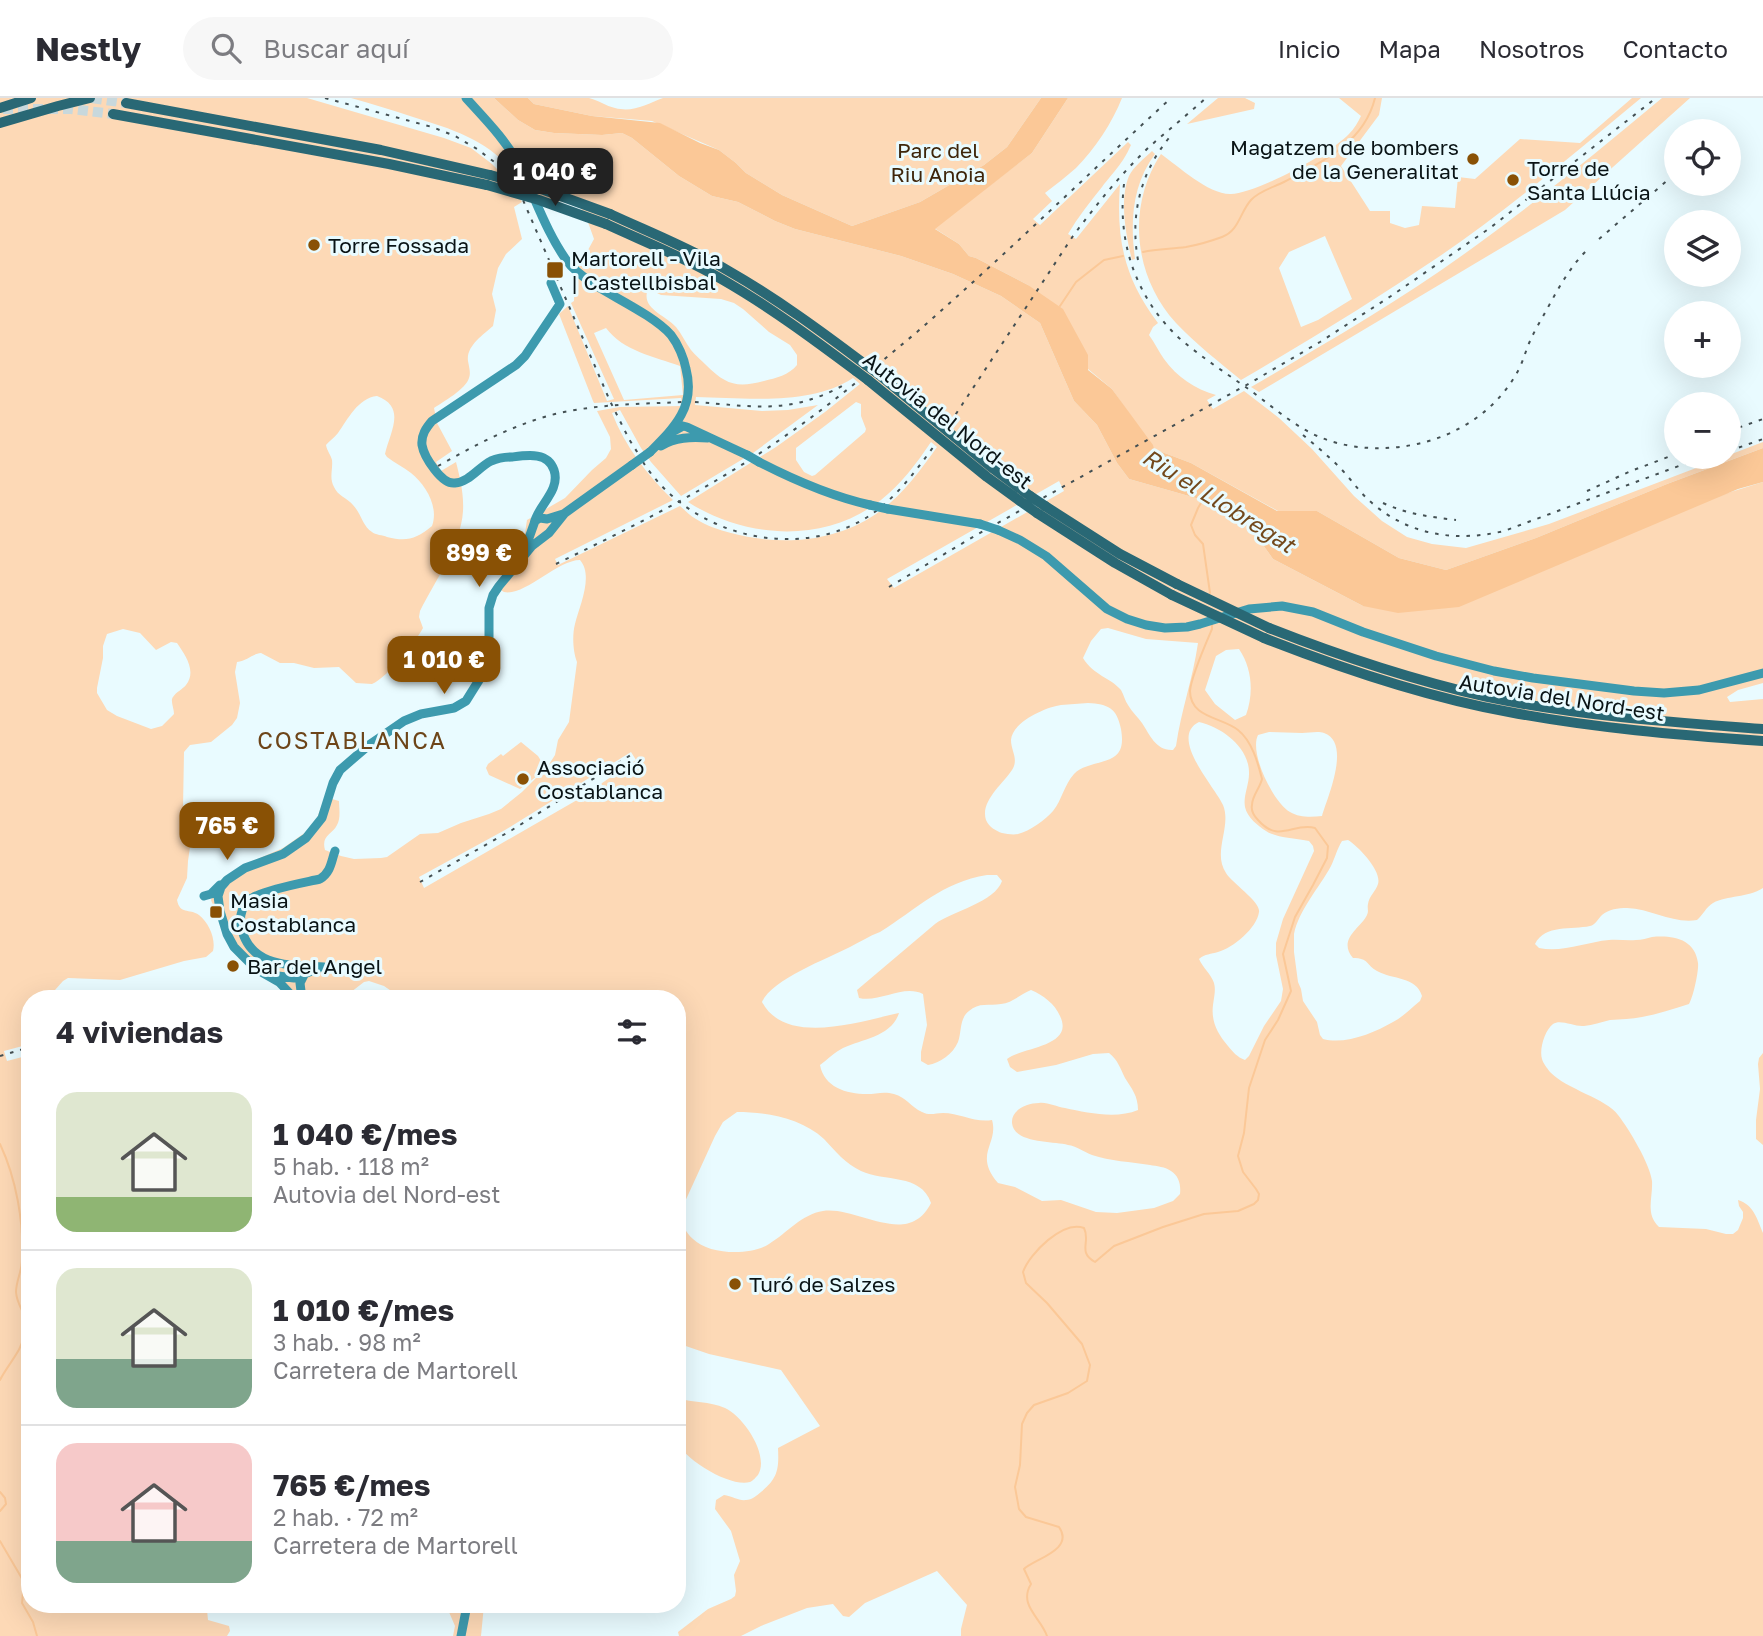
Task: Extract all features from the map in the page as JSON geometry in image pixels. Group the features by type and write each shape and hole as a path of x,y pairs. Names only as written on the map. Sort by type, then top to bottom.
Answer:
{"highway":[{"path":"0,108 31,98"},
{"path":"0,123 90,98"},
{"name":"Autovia del Nord-est","path":"126,103 381,150 488,180"},
{"name":"Autovia del Nord-est","path":"113,114 544,190 608,219 682,258 785,318 861,368 987,477 1025,499 1115,563 1266,633 1362,674 1507,712 1645,732 1763,741"},
{"name":"Autovia del Nord-est","path":"1266,633 1489,697 1575,712 1763,727"}],"main road":[{"path":"210,897 245,868 290,850 314,830 323,818 335,777 353,758 404,721 421,714 454,708 466,701 481,677 488,659 488,612 499,586 531,546 565,513 667,439 680,427 687,415 694,392 693,375 688,356 681,345 659,325 591,282 570,265 502,138 466,98"},
{"path":"522,557 533,526 545,513 555,477 553,467 541,456 496,459 489,461 466,479 452,484 440,476 425,453 422,440 432,421 525,356 560,304 551,283"},
{"path":"667,439 684,410 688,385 684,361 673,338"},
{"path":"688,385 690,394 680,427 684,432 712,439 810,486 842,498 888,509 980,524 998,530 1045,555 1107,609 1146,625 1187,627 1249,609 1282,606 1312,611 1426,653 1533,678 1664,693 1706,688 1763,673"},
{"path":"687,415 693,433"},
{"path":"667,439 693,433"},
{"path":"545,513 565,513"},
{"path":"545,513 551,524 548,532"},
{"path":"533,526 538,535 548,532"},
{"path":"324,967 305,970 281,965 257,955 242,932 240,916 245,905 255,896 325,876 335,851"},
{"path":"228,883 224,896 226,914 240,954"},
{"path":"210,897 220,911 227,934 240,954 256,969 279,979 295,982"},
{"path":"210,897 226,914"},
{"path":"296,990 295,982 305,970"},
{"path":"279,979 289,990"},
{"path":"461,1636 465,1613"},
{"path":"467,1636 471,1613"}],"green space":[{"path":"0,98 307,98 471,148 512,184 522,202 514,207 522,239 506,254 498,268 492,294 496,310 493,326 470,350 470,374 467,382 454,395 434,408 437,423 452,451 436,462 441,471 456,462 463,511 458,537 420,611 423,628 419,635 393,667 372,684 356,683 339,667 314,668 280,663 261,653 237,662 235,672 240,703 237,718 211,742 190,745 184,752 183,808 192,833 187,878 177,900 180,908 199,915 206,922 213,936 213,951 206,957 120,980 68,978 55,990 21,990 21,1046 4,1051 7,1061 21,1057 21,1613 207,1613 208,1620 229,1626 227,1636 0,1636","holes":["377,396 392,407 394,421 385,454 416,478 430,497 434,511 432,526 421,534 406,539 373,533 366,527 353,505 336,490 332,480 332,460 326,445 364,401","123,629 140,633 156,650 171,642 177,643 190,669 189,680 173,697 174,714 162,726 151,729 107,710 97,693 107,634"]},
{"path":"351,98 494,98 518,120 535,130 602,135 622,133 679,176 712,196 738,202 795,229 901,256 953,274 1001,296 1040,323 1074,401 1097,425 1117,463 1129,479 1210,502 1248,524 1273,559 1363,606 1763,482 1763,683 1738,690 1727,697 1730,702 1763,699 1763,888 1713,903 1697,920 1679,920 1636,909 1617,909 1605,913 1592,925 1545,933 1535,944 1539,948 1556,949 1609,940 1668,937 1682,940 1696,955 1698,972 1689,1004 1648,1016 1610,1020 1587,1026 1553,1024 1545,1035 1541,1055 1545,1066 1557,1078 1613,1109 1623,1121 1647,1165 1652,1181 1652,1217 1659,1227 1706,1229 1733,1234 1738,1230 1743,1218 1738,1200 1751,1209 1763,1233 1763,1636 961,1636 967,1605 937,1571 865,1603 849,1617 843,1616 833,1604 807,1608 741,1636 679,1636 678,1632 708,1609 735,1596 734,1575 740,1561 731,1531 715,1509 716,1500 724,1495 743,1500 756,1496 774,1477 778,1467 778,1448 820,1426 781,1370 686,1346 686,1230 693,1239 709,1248 730,1252 752,1251 769,1244 801,1220 823,1211 837,1211 896,1224 909,1223 921,1216 931,1203 926,1193 911,1183 861,1171 841,1157 815,1132 794,1121 760,1113 737,1112 723,1122 686,1199 686,990 390,990 369,981 354,990 282,990 282,987 270,977 239,959 226,937 211,900 221,880 253,861 283,848 306,832 317,818 325,797 339,801 340,813 337,825 324,841 325,850 354,859 381,858 387,857 420,834 438,833 501,809 522,792 541,773 520,789 489,775 486,768 501,754 503,756 521,742 538,756 546,769 569,722 577,662 573,633 586,574 580,560 561,566 512,592 504,592 495,585 523,546 527,520 565,498 606,458 611,449 610,437 597,411 620,407 682,406 681,398 594,403 559,314 568,306 607,401 614,399 571,303 574,301 575,264 594,239 576,198 556,202 527,198 518,180 495,153 449,129","holes":["647,292 721,299 734,303 769,332 790,345 797,355 797,365 773,379 739,384 726,381 694,354 676,327 648,303","606,328 630,348 680,366 683,395 624,400 594,333","853,378 860,384 776,447 688,502 711,514 760,529 811,530 859,514 881,500 908,473 931,442 937,447 902,492 876,514 859,524 824,536 768,540 709,526 680,506 558,565 555,559 673,500 638,460 612,413 620,410 641,448 681,496 753,453 818,405 762,411 695,405 696,397 756,399 818,393","856,402 861,404 865,432 815,475 804,472 796,460 796,448","1059,481 1064,491 894,588 887,579","1108,628 1146,639 1198,643 1173,750 1162,748 1154,741 1126,702 1121,690 1087,664 1083,658 1091,641 1101,629","1239,649 1247,664 1250,698 1246,715 1235,720 1215,704 1205,690 1216,656 1226,650","1088,703 1110,708 1117,716 1122,742 1117,755 1074,774 1053,811 1023,833 1002,833 989,825 986,820 986,806 1014,766 1011,740 1017,727 1039,712 1055,706","1199,722 1217,729 1233,740 1240,747 1248,765 1245,803 1250,818 1270,833 1309,841 1314,851 1283,919 1276,943 1283,989 1281,1001 1245,1060 1237,1056 1216,1027 1213,1016 1214,983 1199,959 1237,942 1254,924 1259,912 1256,903 1229,877 1222,865 1221,848 1225,822 1223,805 1196,762 1189,739 1191,729","1269,732 1322,732 1332,739 1337,759 1322,816 1298,815 1283,807 1264,776 1256,743 1258,735","631,752 636,760 577,800 424,888 419,877 505,830","1342,841 1353,843 1369,860 1378,879 1377,887 1369,901 1367,915 1349,939 1349,951 1353,958 1365,961 1373,969 1415,985 1422,996 1404,1015 1385,1026 1359,1037 1332,1040 1323,1039 1320,1035 1317,1022 1303,1001 1298,982 1294,934 1300,916 1331,866","987,875 997,875 1002,881 991,895 935,924 857,990 859,998 875,998 908,991 923,994 927,1025 921,1061 928,1065 941,1060 953,1050 958,1042 964,1018 973,1008 1005,1003 1031,990 1040,994 1058,1012 1063,1026 1060,1034 1045,1045 1007,1059 1010,1067 1017,1072 1056,1065 1093,1054 1109,1053 1117,1061 1134,1093 1138,1110 1102,1114 1034,1103 1014,1114 1014,1130 1027,1138 1071,1146 1099,1157 1171,1171 1180,1184 1180,1194 1173,1201 1154,1208 1117,1213 1096,1212 1061,1200 1042,1201 1015,1187 998,1183 991,1173 987,1157 992,1136 992,1120 949,1113 925,1113 902,1097 890,1093 859,1094 844,1091 831,1084 822,1073 820,1065 834,1054 883,1032 890,1027 899,1013 845,1025 806,1027 788,1024 773,1016 762,1002 777,985 788,978 880,932 956,884"]},
{"name":"Parc del Riu Anoia","path":"528,98 589,98 612,107 628,109 663,98 1041,98 1007,147 984,165 920,202 852,226 782,195 746,173 719,150 652,121 592,116 534,104"},
{"path":"1068,98 1122,98 1096,144 1076,168 1045,193 1052,201 1033,219 1040,225 1128,142 1131,145 1121,163 1068,234 1076,239 1120,184 1119,223 1125,257 1137,290 1158,323 1149,335 1169,365 1187,382 1216,395 1207,400 1213,409 1244,391 1279,418 1312,449 1354,496 1382,521 1407,537 1432,544 1466,548 1549,524 1693,469 1707,469 1536,538 1446,570 1399,558 1317,511 1278,511 1191,463 1154,449 1112,389 1088,369 1028,285 969,256 959,244 934,228 1032,153"},
{"path":"1218,98 1245,98 1255,103 1254,109 1187,124"},
{"path":"1339,98 1382,98 1379,115 1341,166 1370,211 1390,211 1390,223 1405,228 1419,225 1422,206 1455,208 1458,177 1475,179 1520,139 1580,143 1632,98 1641,98 1466,238 1366,304 1241,380 1176,323 1151,285 1140,241 1139,219 1150,175 1161,154 1194,178 1221,193 1230,194 1256,188 1327,151 1349,134 1361,116","holes":["1325,236 1352,299 1301,327 1279,268 1289,252"]},
{"path":"1662,98 1690,98 1565,210 1259,392 1251,387 1451,264"},
{"path":"1152,151 1155,154 1141,178 1134,204 1135,259 1132,260 1124,218 1124,196 1133,169"},
{"path":"1763,442 1763,448 1741,456 1741,450"},
{"path":"1763,1053 1763,1145 1756,1139 1756,1120 1760,1089 1758,1064"},
{"path":"686,1400 719,1406 732,1412 753,1437 758,1447 761,1467 753,1480 742,1483 720,1476 688,1456"},
{"path":"449,1613 483,1613 481,1636 453,1636 455,1626"}],"water":[{"name":"Riu el Llobregat","path":"494,98 528,98 534,104 592,116 660,123 719,150 746,173 782,195 852,226 920,202 984,165 1007,147 1041,98 1068,98 1032,153 935,229 959,244 969,256 1028,285 1063,309 1088,355 1088,370 1112,389 1154,449 1191,463 1277,511 1317,511 1399,558 1446,570 1536,538 1707,469 1741,469 1741,456 1763,448 1763,482 1738,489 1459,607 1398,613 1363,606 1273,559 1248,524 1210,502 1129,479 1117,463 1097,425 1074,401 1040,323 1001,296 953,274 901,256 795,229 738,202 712,196 679,176 622,133 554,133 535,130 518,120"}],"waterway":[{"path":"1143,252 1191,246 1228,234 1254,197 1313,167 1351,139 1369,114 1375,98"},
{"path":"1060,306 1076,282 1104,260 1123,256"},
{"name":"Riu el Llobregat","path":"1204,498 1191,525 1203,544 1210,593"},
{"path":"1047,1636 1029,1605 1027,1598 1031,1584 1024,1569 1058,1548 1062,1535 1059,1527 1026,1517 1019,1509 1015,1487 1020,1465 1022,1424 1034,1405 1068,1393 1087,1381 1090,1365 1082,1344 1026,1283 1023,1272 1048,1240 1067,1229 1084,1228 1085,1251 1095,1262 1114,1246 1163,1227 1204,1214 1238,1211 1258,1200 1259,1194 1243,1172 1238,1156 1244,1133 1249,1088 1265,1040 1278,1020 1291,991 1283,954 1295,917 1327,858 1328,846 1315,828 1273,831 1257,818 1252,811 1252,802 1262,779 1251,746 1238,730 1201,712 1191,700 1191,685 1212,623"},
{"path":"0,1144 15,1186 21,1231"},
{"path":"21,1268 16,1292 21,1309"},
{"path":"0,1380 21,1346"},
{"path":"0,1492 6,1504 0,1511"},
{"path":"0,1541 21,1577"},
{"path":"28,1613 37,1636"}],"tunnel":[{"path":"92,98 126,103"},
{"path":"3,109 71,109 113,114"}],"railway":[{"path":"325,98 432,127 455,136 497,164 523,200 610,401 639,455"},
{"path":"556,564 704,488 821,410 917,332 1171,98"},
{"path":"950,423 1090,213 1138,158 1206,98"},
{"path":"889,587 1320,342 1490,228 1656,98"},
{"path":"1138,260 1135,227 1144,180 1169,138"},
{"path":"1599,239 1664,183"},
{"path":"1124,184 1127,248 1141,287 1164,322 1195,351 1292,422 1322,438 1356,447 1392,448 1428,441 1460,428 1486,410 1514,378 1555,295 1569,271 1587,250"},
{"path":"695,402 753,406 787,405 823,395 842,386"},
{"path":"438,466 495,436 555,414 603,406 683,402"},
{"path":"1741,427 1763,419"},
{"path":"1303,435 1387,514 1418,529 1452,536 1504,531 1671,469"},
{"path":"1741,447 1763,439"},
{"path":"643,462 663,487 687,508 715,524 746,534 778,539 809,538 840,530 879,509 904,484 934,446"},
{"path":"1587,491 1664,459"},
{"path":"1383,503 1410,512 1456,520"},
{"path":"420,882 512,830 634,753"},
{"path":"0,1056 21,1050"}],"place":[{"name":"Magatzem de bombers de la Generalitat","path":"1473,159"},
{"name":"Torre de Santa Llúcia","path":"1513,180"},
{"name":"Torre Fossada","path":"314,245"},
{"name":"Martorell - Vila | Castellbisbal","path":"555,270"},
{"name":"Associació Costablanca","path":"523,779"},
{"name":"Masia Costablanca","path":"216,912"},
{"name":"Bar del Angel","path":"233,966"},
{"name":"Turó de Salzes","path":"735,1284"}],"district":[{"name":"COSTABLANCA","path":"352,740"}]}
